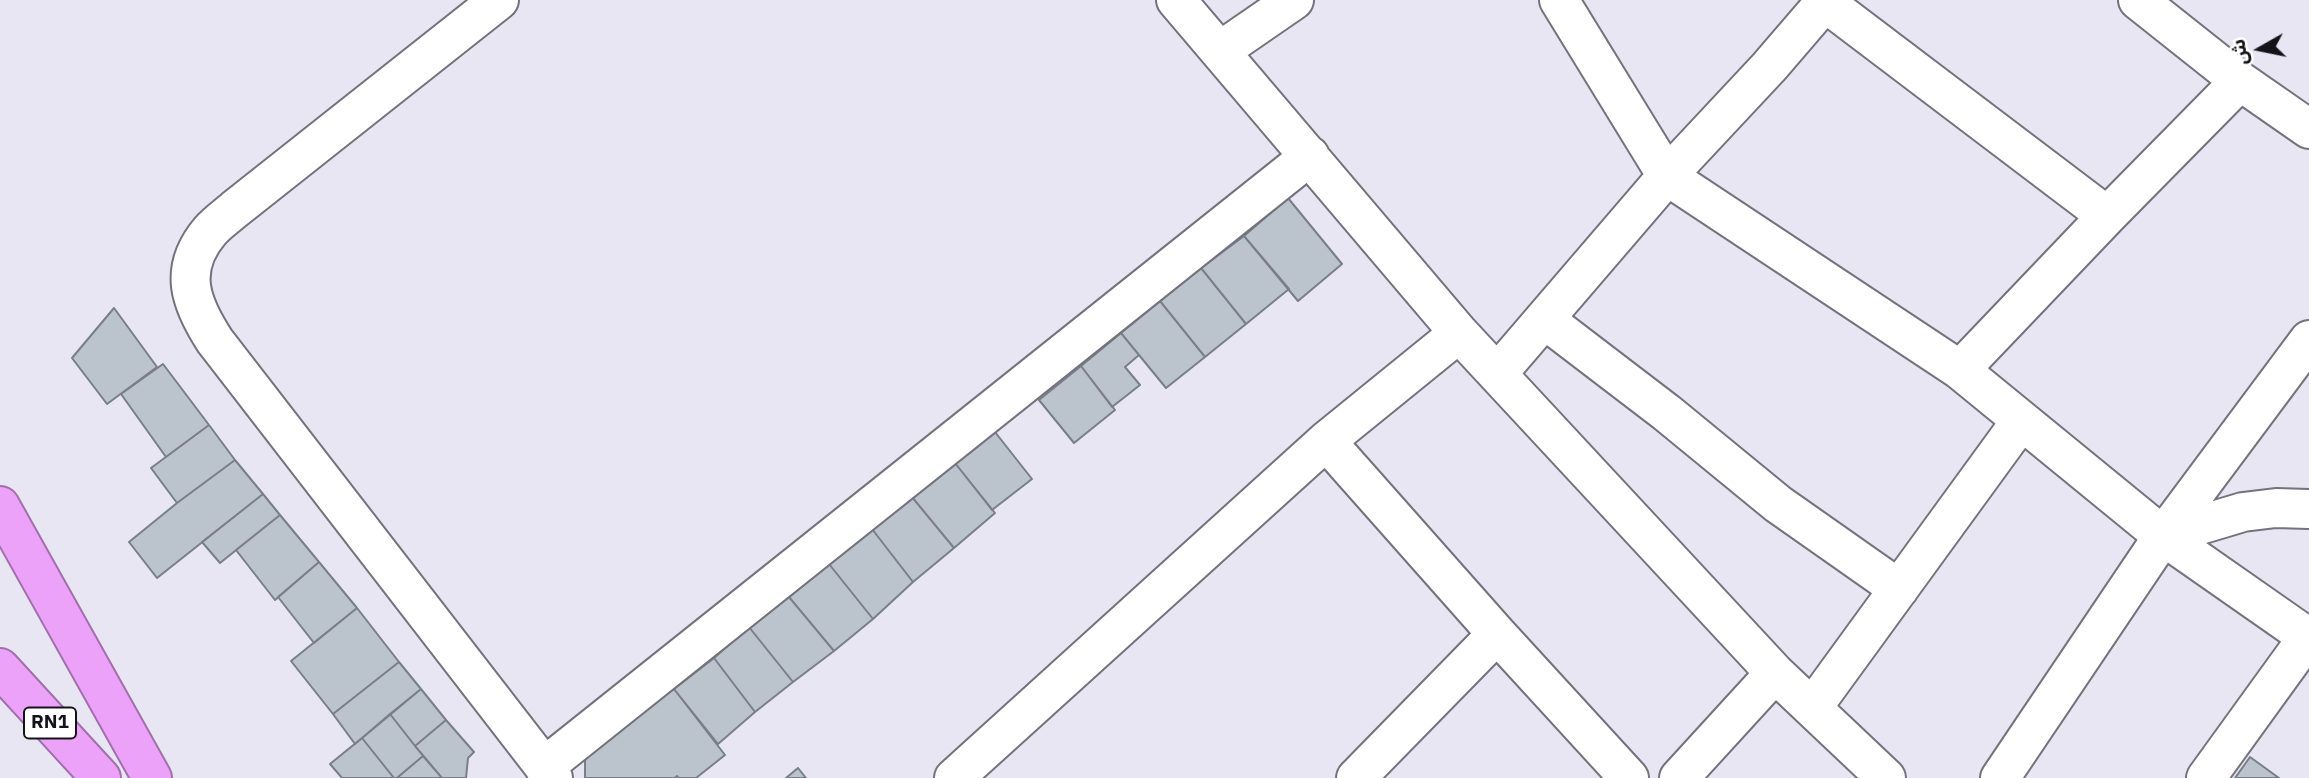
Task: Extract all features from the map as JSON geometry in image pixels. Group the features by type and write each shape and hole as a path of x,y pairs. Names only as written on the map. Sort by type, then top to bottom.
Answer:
{"highway":[{"path":"0,506 152,778"},
{"name":"RN1","path":"0,668 101,778"}],"street":[{"path":"499,0 235,209 210,232 193,266 190,290 199,316 215,341 548,773 1310,156"},
{"path":"1176,0 1459,333 1775,673 1886,778"},
{"path":"1220,51 1294,0"},
{"path":"1559,0 1667,176 1960,370 2163,536 2308,638 2206,778"},
{"path":"2138,0 2240,81 2309,129"},
{"path":"1497,374 1667,176 1769,67 1826,1 2106,216"},
{"path":"1960,370 2106,216 2240,81"},
{"path":"1544,319 1667,413 1778,504 1899,589"},
{"path":"954,778 1326,441 1459,333"},
{"path":"2000,778 2163,536 2309,340"},
{"path":"1812,708 2021,421"},
{"path":"1326,441 1629,778"},
{"path":"2163,536 2243,512 2309,509"},
{"path":"1356,778 1497,634"},
{"path":"1679,778 1775,673"}],"building":[{"path":"1288,198 1342,264 1298,301 1244,236"},
{"path":"1244,236 1289,289 1246,324 1201,268"},
{"path":"1201,268 1246,324 1205,357 1160,301"},
{"path":"1160,301 1205,357 1166,388 1121,333"},
{"path":"114,308 157,367 107,404 72,358"},
{"path":"1121,333 1139,355 1125,367 1140,385 1112,407 1081,366"},
{"path":"163,364 209,425 166,457 121,394"},
{"path":"1081,366 1115,410 1074,443 1039,400"},
{"path":"209,425 235,460 177,503 151,468"},
{"path":"995,432 1032,479 992,510 955,463"},
{"path":"235,460 263,494 157,578 129,542"},
{"path":"955,463 995,513 954,548 912,497"},
{"path":"263,494 280,515 220,563 202,542"},
{"path":"912,497 954,548 913,582 872,529"},
{"path":"280,515 319,562 275,600 236,550"},
{"path":"872,529 913,582 873,619 829,564"},
{"path":"319,562 357,608 314,643 278,597"},
{"path":"829,564 873,619 834,651 789,597"},
{"path":"789,597 834,651 793,682 749,627"},
{"path":"357,608 399,662 333,714 291,661"},
{"path":"749,627 793,682 755,712 714,658"},
{"path":"714,658 755,712 718,744 674,689"},
{"path":"399,662 421,689 355,744 333,714"},
{"path":"421,689 446,720 415,746 390,714"},
{"path":"674,689 725,755 696,778 585,778 585,760 600,744"},
{"path":"390,714 423,756 397,778 394,778 362,738"},
{"path":"446,720 474,752 468,758 466,778 442,778 415,746"},
{"path":"362,738 394,778 342,778 330,764"},
{"path":"423,756 442,778 398,777"},
{"path":"2250,757 2279,778 2235,778"},
{"path":"798,768 806,778 786,778"}]}
